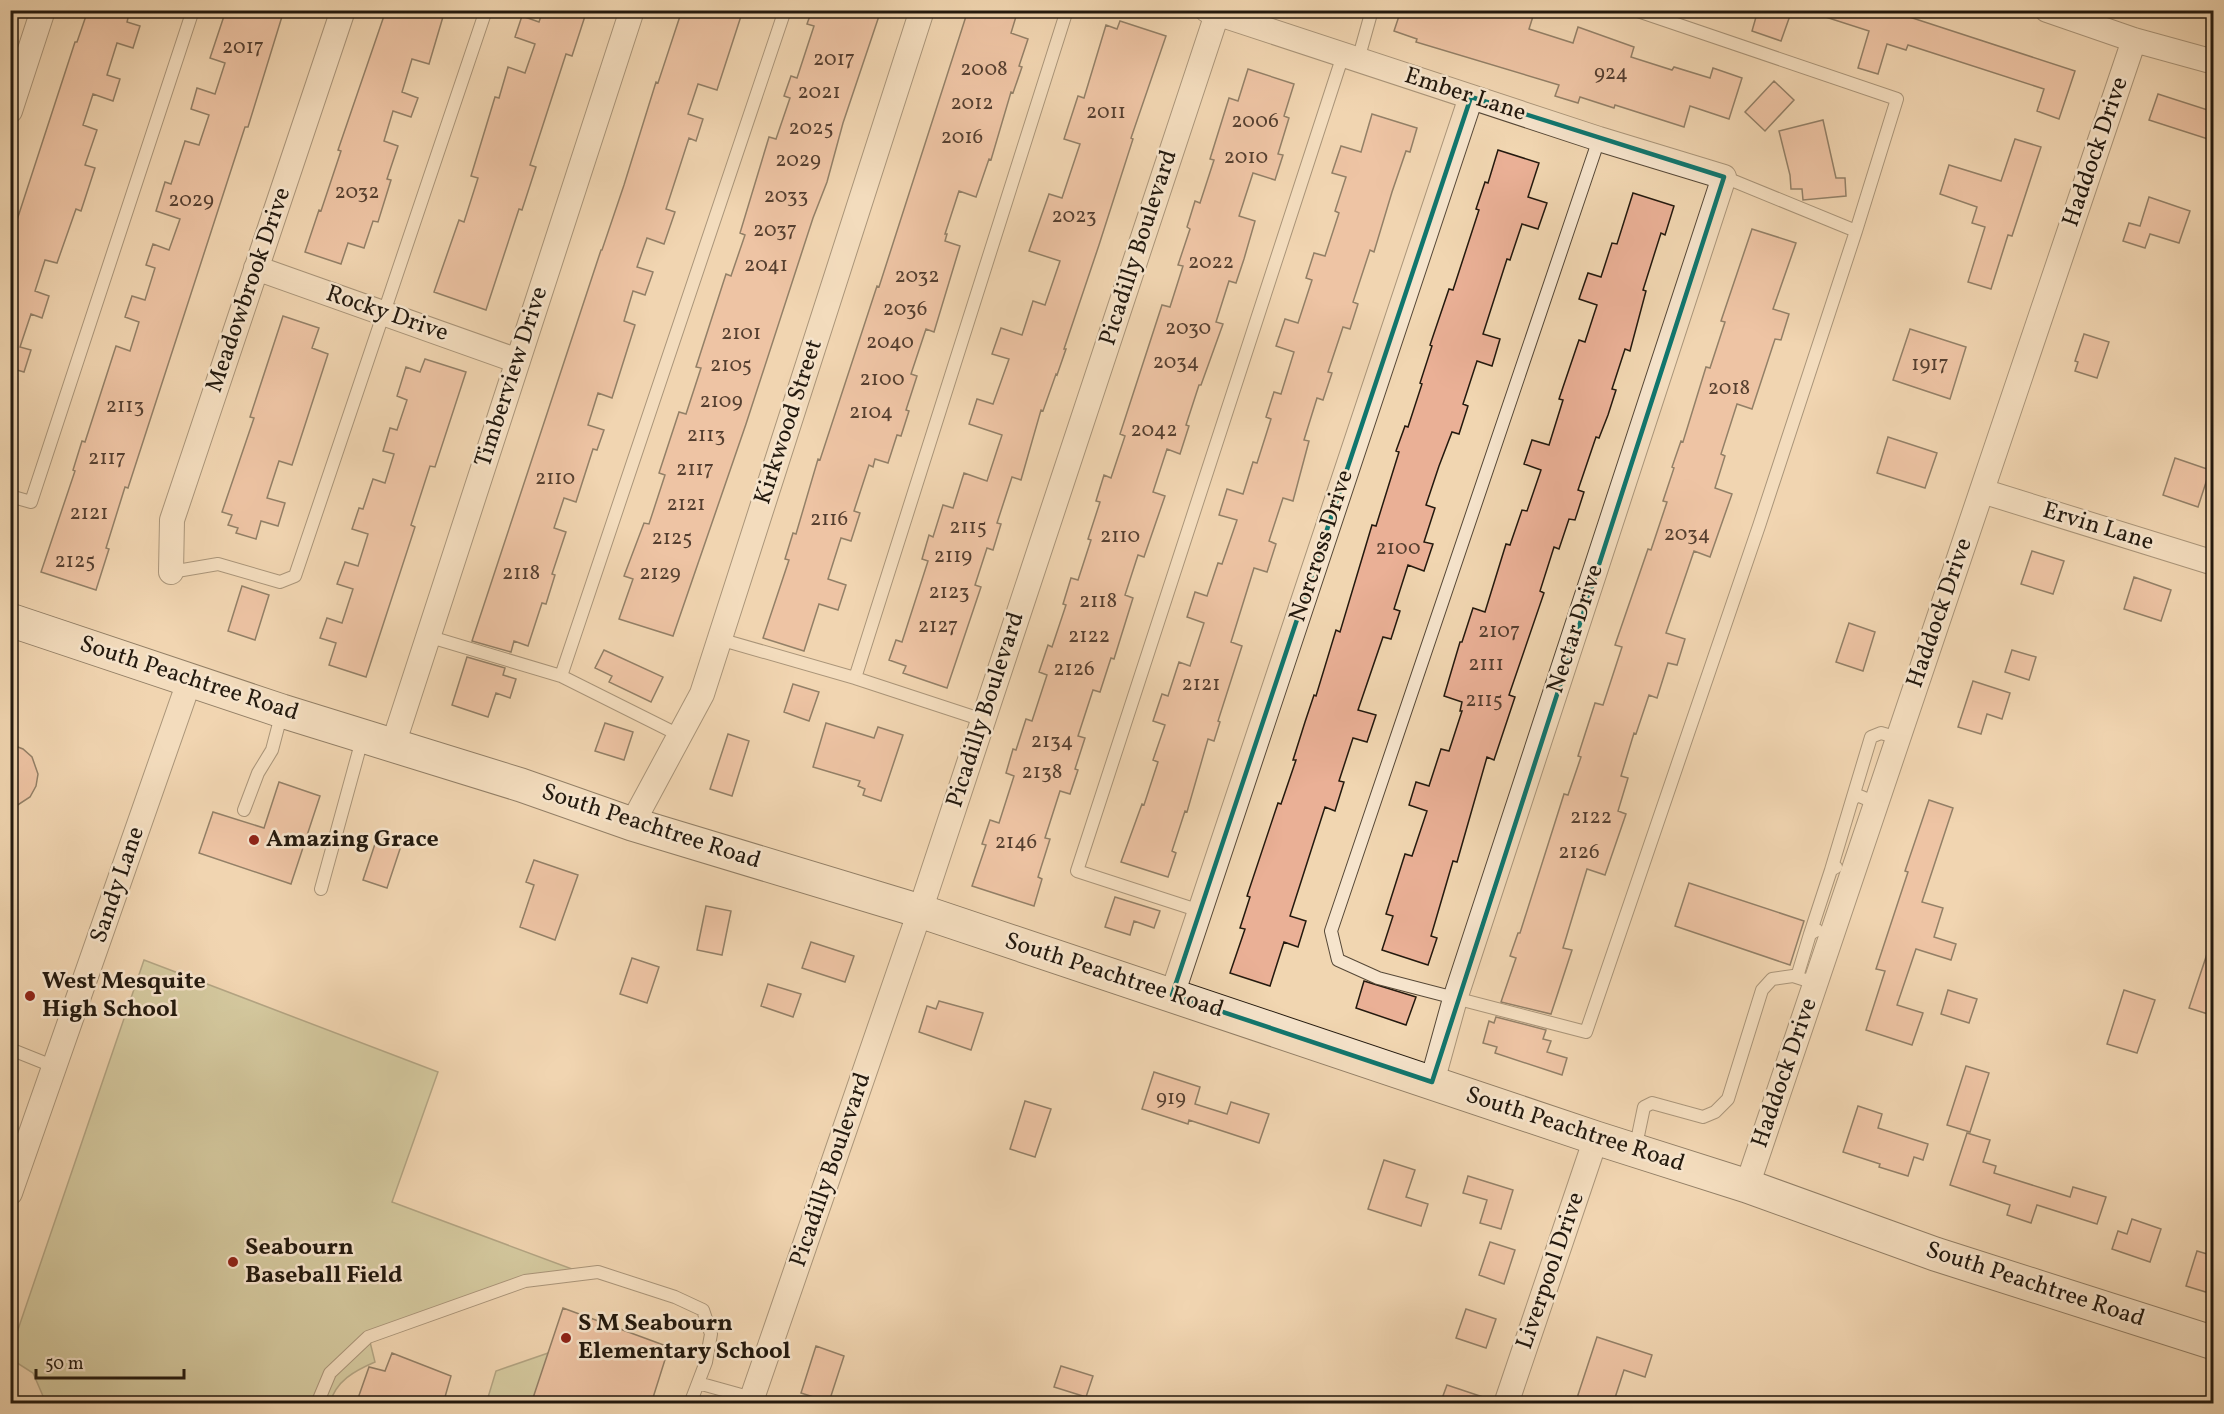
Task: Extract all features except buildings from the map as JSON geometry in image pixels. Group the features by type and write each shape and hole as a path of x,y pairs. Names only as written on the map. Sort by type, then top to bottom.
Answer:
{"main road":[{"name":"South Peachtree Road","path":"10,620 282,711 521,785 632,824 920,911 1635,1151 1747,1186 1935,1254 2214,1344"}],"street":[{"path":"10,111 43,10"},
{"name":"Meadowbrook Drive","path":"171,572 172,520 343,10"},
{"name":"Timberview Drive","path":"378,740 427,636 633,10"},
{"name":"Kirkwood Street","path":"632,824 702,694 922,10"},
{"path":"2047,10 2134,40 2214,62"},
{"name":"Ember Lane","path":"1212,12 1599,139 1724,177"},
{"name":"Picadilly Boulevard","path":"751,1401 920,911 1212,12"},
{"name":"Haddock Drive","path":"1747,1186 1806,980 1842,871 1876,803 2134,40"},
{"name":"Norcross Drive","path":"1172,995 1472,97"},
{"name":"Nectar Drive","path":"1432,1082 1455,999 1724,177"},
{"name":"Rocky Drive","path":"256,268 518,361"},
{"name":"Ervin Lane","path":"1982,491 2214,563"},
{"name":"Sandy Lane","path":"10,1193 190,679"},
{"name":"Liverpool Drive","path":"1506,1404 1596,1138"}],"lane":[{"path":"10,496 31,502 193,10"},
{"path":"171,572 218,564 280,582 295,576 486,10"},
{"path":"561,676 785,10"},
{"path":"855,678 1067,10"},
{"path":"1200,911 1077,871 1351,58 1372,10"},
{"path":"1599,139 1331,931 1338,960 1378,978 1586,1032 1759,526 1897,99 1635,10"},
{"path":"1724,177 1856,231"},
{"path":"427,636 561,676 679,735"},
{"path":"719,639 855,678 983,720"},
{"path":"244,810 258,773 272,750 282,711"},
{"path":"1842,871 1852,800 1871,737 1881,734 1898,738"},
{"path":"321,890 378,740"},
{"path":"1852,800 1857,795 1876,803"},
{"path":"1635,1151 1644,1107 1652,1103 1703,1117 1714,1112 1728,1099 1762,990 1772,979 1806,980"},
{"path":"10,1049 55,1067"},
{"path":"317,1404 330,1373 368,1337 525,1281 598,1272 675,1297 704,1310 711,1334 706,1362 690,1404"},
{"path":"698,1383 751,1401"}],"highlighted area":[{"path":"1471,97 1724,177 1432,1082 1172,995"}],"green space":[{"path":"144,960 438,1072 392,1202 572,1269 370,1342 375,1362 360,1369 341,1383 330,1403 46,1403 33,1373 11,1359 11,1350"},
{"path":"580,1342 558,1403 486,1404 496,1371"}],"place":[{"name":"Amazing Grace","path":"254,840"},
{"name":"West Mesquite High School","path":"30,996"},
{"name":"Seabourn Baseball Field","path":"233,1262"},
{"name":"S M Seabourn Elementary School","path":"566,1338"}]}
